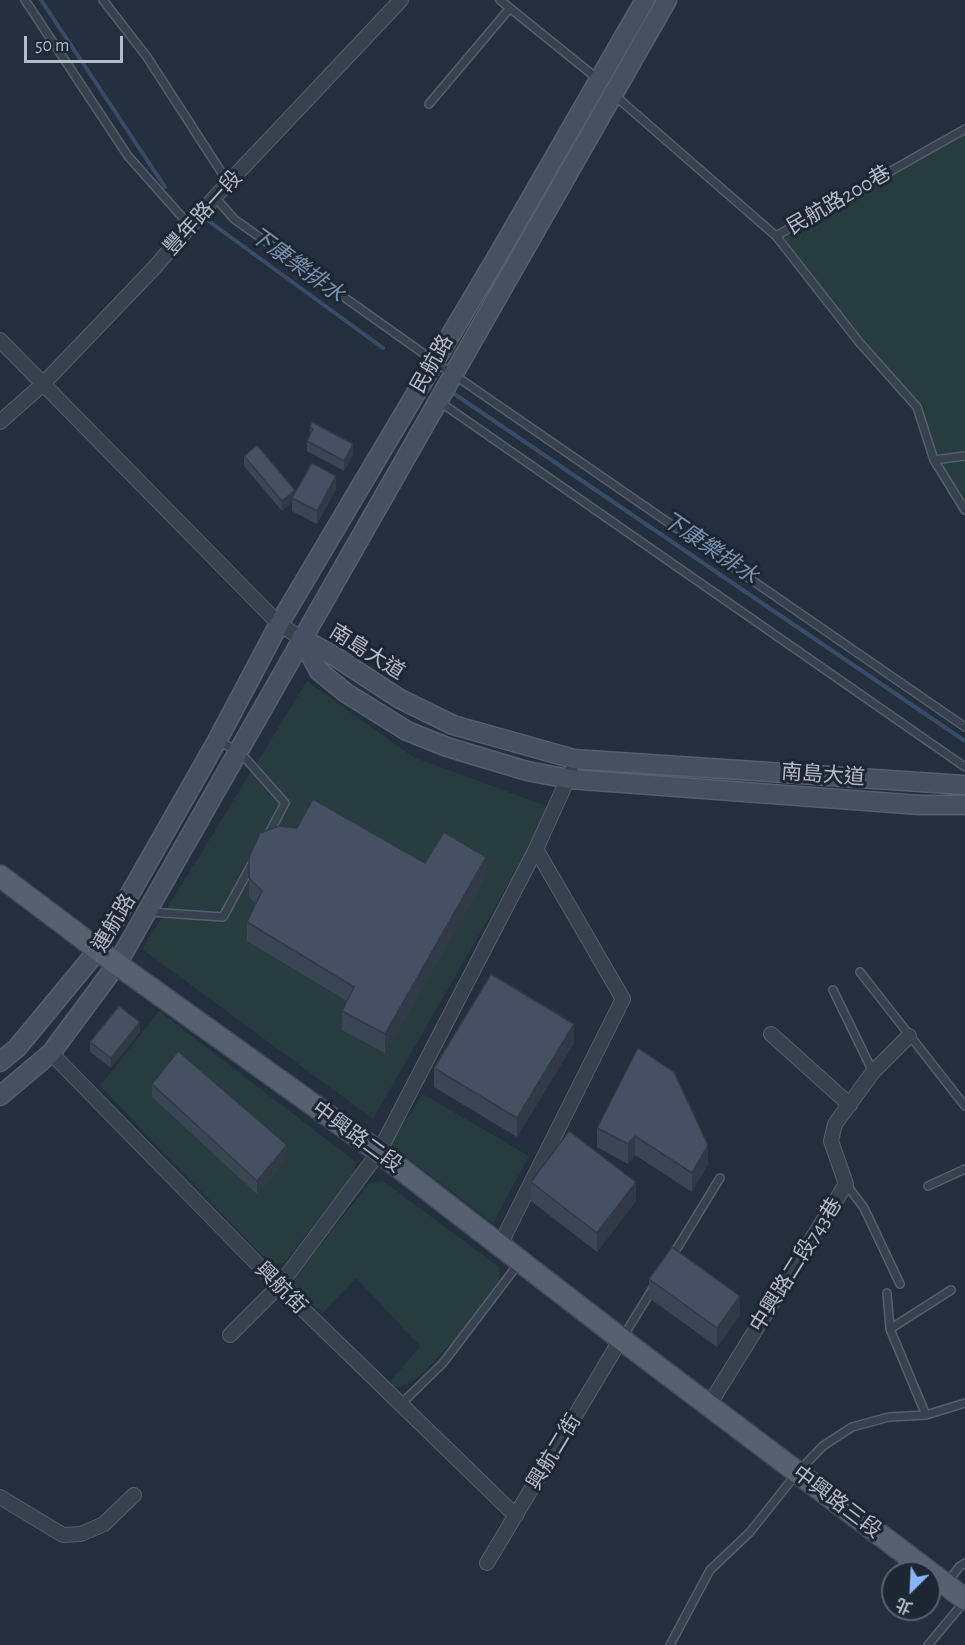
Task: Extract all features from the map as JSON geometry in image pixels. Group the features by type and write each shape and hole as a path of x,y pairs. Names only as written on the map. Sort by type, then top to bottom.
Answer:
{"main road":[{"name":"中興路二段","path":"0,876 117,964 379,1152 709,1406"},
{"name":"中興路三段","path":"709,1406 947,1584 965,1600"}],"street":[{"name":"豐年路一段","path":"0,422 42,385 155,267 215,197 401,0"},
{"name":"民航路","path":"217,741 279,624 645,0"},
{"name":"民航路","path":"239,751 300,639 667,0"},
{"path":"0,340 279,624 300,639"},
{"name":"南島大道","path":"300,639 334,656 400,699 453,725 574,759 965,785"},
{"name":"南島大道","path":"300,639 319,671 346,693 407,731 487,759 569,779 920,805 965,805"},
{"name":"連航路","path":"0,1062 17,1048 98,950 217,741"},
{"name":"連航路","path":"0,1096 51,1053 117,964 239,751"},
{"path":"230,1335 279,1286 379,1152 536,849 569,779 574,759"},
{"path":"500,1245 623,999 536,849"},
{"path":"771,1034 850,1105"},
{"name":"中興路二段743巷","path":"709,1406 846,1184 831,1141 835,1124 873,1072 909,1036"},
{"name":"興航街","path":"51,1053 399,1406 516,1516"},
{"name":"興航二街","path":"487,1563 621,1340"},
{"path":"0,1497 63,1535 81,1534 104,1524 134,1495"}],"lane":[{"path":"24,0 128,156 190,226"},
{"path":"103,0 147,57 229,183"},
{"name":"民航路200巷","path":"500,0 599,81 776,236 965,129"},
{"path":"429,104 510,8"},
{"path":"215,197 234,219 434,361 965,728"},
{"path":"776,236 859,342 917,407 934,460 965,510"},
{"path":"438,400 965,767"},
{"path":"934,460 965,456"},
{"path":"217,741 239,751 285,803 263,844"},
{"path":"147,911 223,917 257,855"},
{"path":"860,972 965,1106"},
{"path":"833,990 873,1072"},
{"path":"928,1186 965,1169"},
{"path":"664,1269 720,1178"},
{"path":"846,1184 864,1208 900,1284"},
{"path":"399,1406 443,1363 520,1261"},
{"path":"621,1340 658,1279"},
{"path":"890,1329 951,1290"},
{"path":"887,1293 890,1329 926,1415"},
{"path":"669,1645 710,1570 750,1532 797,1473 823,1446 852,1427 889,1417 926,1415 965,1403"},
{"path":"947,1584 959,1567 965,1563"},
{"path":"928,1645 965,1600"}],"green space":[{"path":"965,129 965,510 934,460 917,407 859,342 776,236"},
{"path":"307,681 413,757 552,808 373,1119 142,949"},
{"path":"159,1011 356,1162 355,1172 284,1263 275,1264 263,1256 100,1086"},
{"path":"423,1094 529,1156 493,1223 389,1144"},
{"path":"383,1181 499,1267 499,1281 455,1339 421,1376 401,1387 388,1385 420,1346 356,1278 323,1313 293,1287 294,1277 370,1183"}],"building":[{"path":"312,422 353,444 344,461 307,441 313,429 310,427"},
{"path":"257,445 295,490 282,501 244,456"},
{"path":"312,463 336,476 317,511 292,498"},
{"path":"313,799 425,863 444,832 486,857 385,1034 342,1011 354,987 247,922 262,891 249,878 249,857 260,833 279,826 297,828"},
{"path":"491,974 574,1024 517,1118 434,1068"},
{"path":"119,1006 140,1022 111,1058 90,1042"},
{"path":"638,1048 674,1072 708,1145 692,1173 635,1136 628,1144 597,1128"},
{"path":"178,1051 287,1145 257,1181 152,1084"},
{"path":"569,1131 636,1182 597,1233 531,1182"},
{"path":"672,1247 740,1296 717,1328 649,1279"}],"waterway":[{"name":"下康樂排水","path":"41,0 165,187"},
{"name":"下康樂排水","path":"192,209 383,348"},
{"name":"下康樂排水","path":"450,391 965,741"}]}
